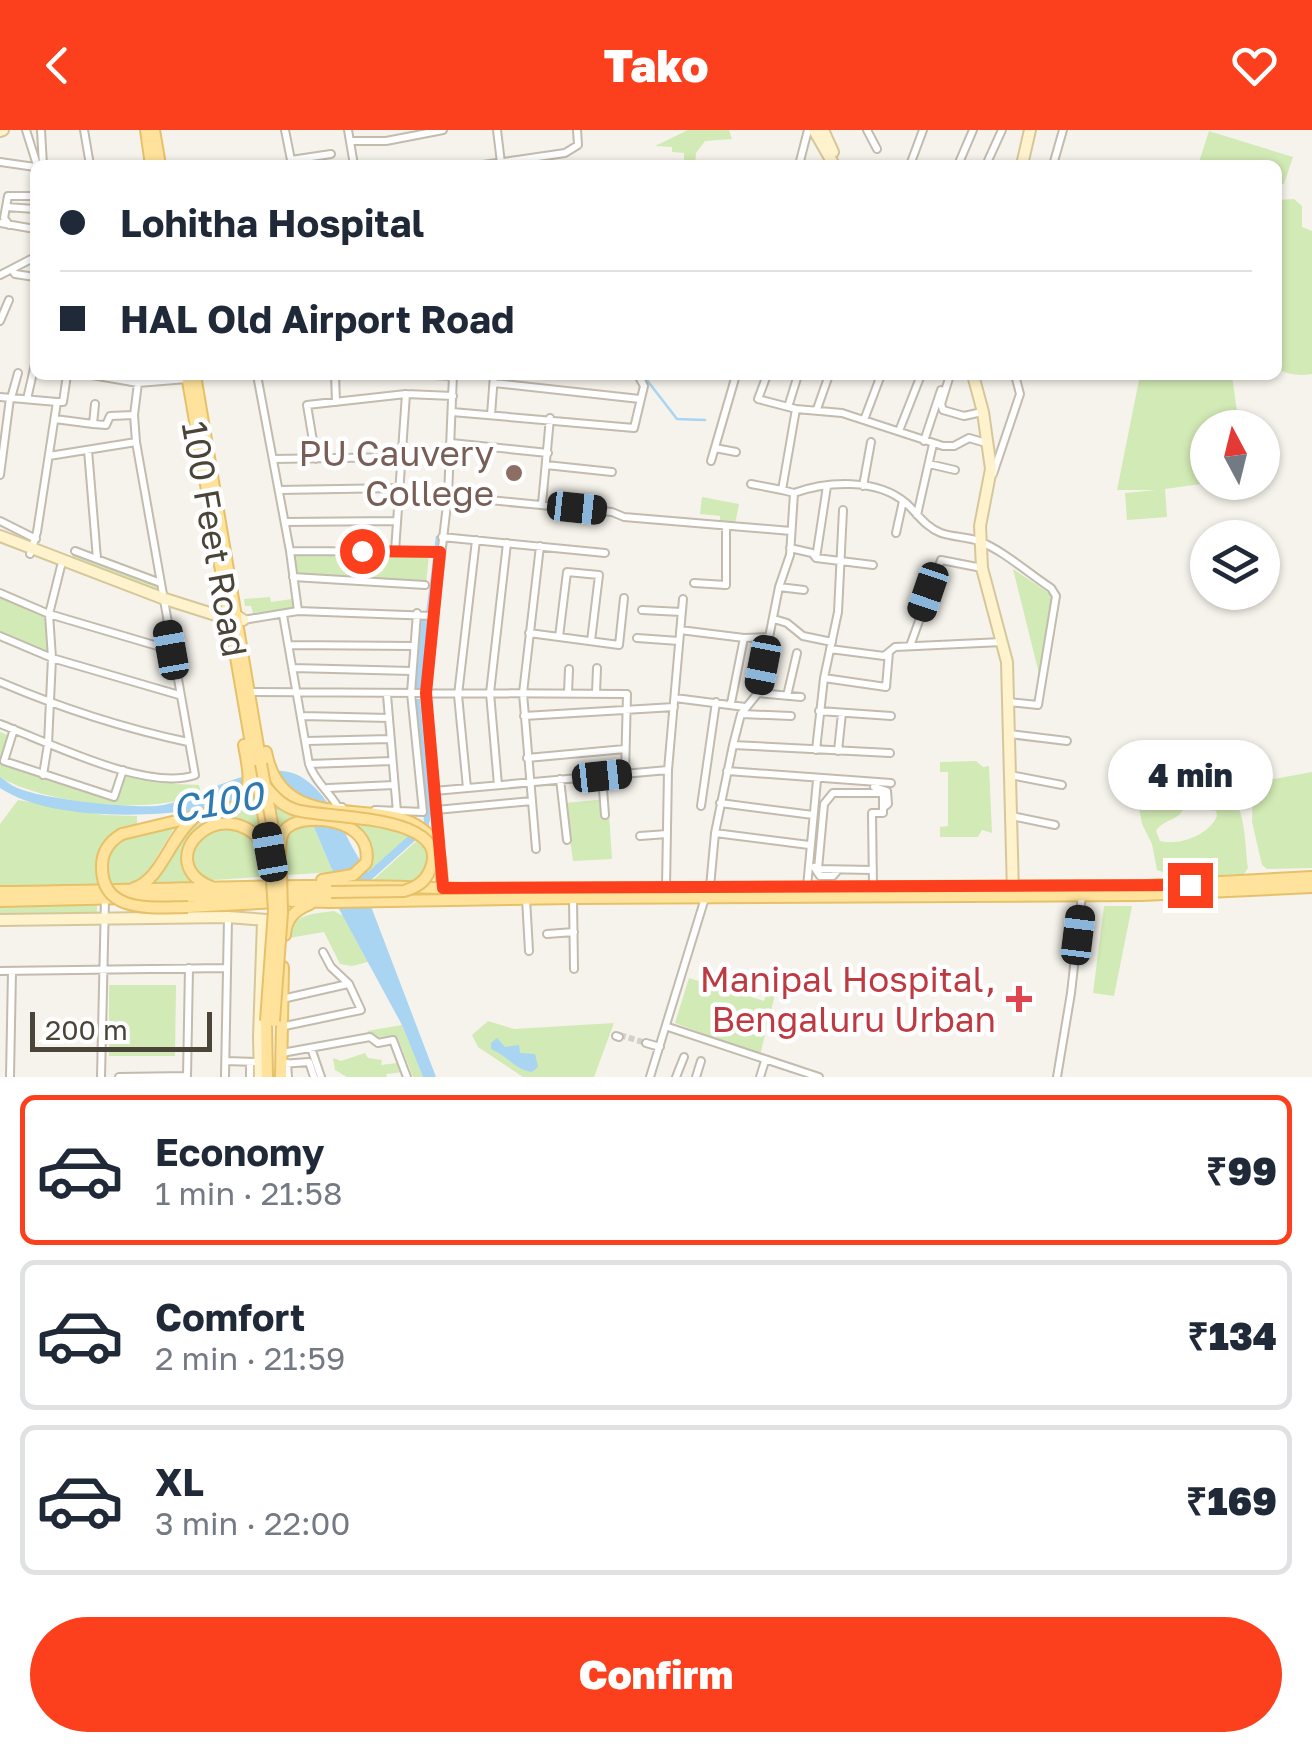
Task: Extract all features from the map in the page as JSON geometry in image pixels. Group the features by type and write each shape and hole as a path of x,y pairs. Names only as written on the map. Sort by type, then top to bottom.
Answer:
{"main road":[{"path":"146,130 151,160"},
{"path":"154,130 159,160"},
{"name":"100 Feet Road","path":"191,380 259,768"},
{"path":"259,768 279,864 282,912 274,1023 283,1060 282,1077"},
{"path":"259,768 297,799 330,809 389,818 421,829 438,851 443,888"},
{"path":"259,768 241,802 227,810 122,834 109,845 102,861 106,887 112,896 136,908 316,902"},
{"path":"259,768 270,852 274,1023 282,1077"},
{"path":"265,786 283,805 301,812 408,826 425,837 431,853 430,869 415,888 331,889"},
{"path":"118,891 142,886 152,877 178,832 197,816"},
{"path":"264,1077 281,999 287,921 298,909 316,902 366,863 366,841 350,826 307,820 282,834 279,864"},
{"path":"215,888 196,880 188,864 195,835 206,828 241,825 258,836 270,852"},
{"path":"0,901 260,895 373,884 708,892 1146,886 1312,876"},
{"path":"0,892 312,884 373,901 526,902 807,887 1010,889 1082,895 1186,895 1312,887"},
{"path":"260,895 294,901"}],"street":[{"path":"26,130 36,160"},
{"path":"38,160 40,130"},
{"path":"84,130 89,160"},
{"path":"285,130 291,160"},
{"path":"348,130 354,160"},
{"path":"352,141 386,141 443,130"},
{"path":"497,130 501,160"},
{"path":"523,160 570,151 578,143 577,130"},
{"path":"802,160 811,130"},
{"path":"811,130 832,160"},
{"path":"822,130 834,160"},
{"path":"867,130 877,149"},
{"path":"912,160 922,130"},
{"path":"960,160 972,130"},
{"path":"988,160 1002,130"},
{"path":"1023,160 1030,130"},
{"path":"1054,160 1063,130"},
{"path":"305,160 331,154"},
{"path":"0,162 30,165"},
{"path":"30,196 8,196 4,218 4,224 30,228"},
{"path":"6,207 30,209"},
{"path":"0,275 30,260"},
{"path":"13,271 30,276"},
{"path":"0,321 9,300"},
{"path":"0,475 18,373"},
{"path":"27,399 31,380"},
{"path":"0,397 63,402 67,380"},
{"path":"118,380 138,384 164,380"},
{"path":"258,380 298,611"},
{"path":"335,380 336,402"},
{"path":"438,851 424,693 425,615 448,496 453,380"},
{"path":"491,415 494,380"},
{"path":"502,380 640,398"},
{"path":"452,412 634,428 644,386 641,380"},
{"path":"712,460 735,380"},
{"path":"765,380 758,399 864,420 933,444 952,447 969,438 988,444"},
{"path":"782,490 797,380"},
{"path":"817,409 827,380"},
{"path":"864,420 879,380"},
{"path":"899,432 919,380"},
{"path":"924,441 946,380"},
{"path":"947,380 943,410 964,416 983,412"},
{"path":"974,380 983,412 990,480"},
{"path":"1010,889 1007,662 979,542 990,480 1020,394 1016,380"},
{"path":"0,724 123,770 177,782 195,775 136,442 138,384"},
{"path":"316,459 307,405 406,394 453,396"},
{"path":"394,551 406,394"},
{"path":"33,548 57,402"},
{"path":"93,424 95,404"},
{"path":"55,420 106,425 110,416 134,415"},
{"path":"542,504 550,418"},
{"path":"49,456 136,442"},
{"path":"863,486 871,442"},
{"path":"451,443 548,453"},
{"path":"917,515 933,444"},
{"path":"715,448 736,452"},
{"path":"88,450 97,559"},
{"path":"273,459 402,458"},
{"path":"929,464 955,470"},
{"path":"546,465 612,472"},
{"path":"751,484 794,493 827,486 863,486 890,493 904,500 940,532 979,542 1050,588 1056,596 1038,704 1007,702"},
{"path":"816,558 827,486"},
{"path":"279,490 399,488"},
{"path":"650,1077 708,892 714,833 732,745 743,711 758,693 790,548 794,493"},
{"path":"448,496 790,532"},
{"path":"896,532 904,500"},
{"path":"816,750 824,678 838,612 843,510"},
{"path":"0,521 60,566 162,601 235,619 298,611 425,615"},
{"path":"285,522 397,522"},
{"path":"694,582 726,585 726,528"},
{"path":"442,536 605,553"},
{"path":"0,538 162,601"},
{"path":"467,788 458,695 476,540"},
{"path":"498,785 490,693 507,543"},
{"path":"536,849 523,692 540,546"},
{"path":"790,548 812,553 816,558 873,565"},
{"path":"75,551 159,582"},
{"path":"290,551 435,552"},
{"path":"910,646 941,560 982,568"},
{"path":"44,774 52,658 50,614 60,566"},
{"path":"559,637 567,572 599,575 591,641"},
{"path":"293,577 424,585"},
{"path":"779,587 804,590"},
{"path":"0,593 50,614 171,650"},
{"path":"529,634 619,645 624,598"},
{"path":"666,888 668,770 683,599"},
{"path":"642,610 681,612"},
{"path":"283,615 312,775 338,807 396,812 423,812 412,671 414,646 425,615"},
{"path":"774,618 803,636 831,646 884,656 895,647 1004,642"},
{"path":"680,630 769,638"},
{"path":"0,636 52,658 179,695"},
{"path":"637,638 679,641"},
{"path":"731,703 744,638"},
{"path":"288,645 414,646"},
{"path":"824,678 886,687 889,652"},
{"path":"787,696 797,653"},
{"path":"293,668 412,671"},
{"path":"568,693 569,668"},
{"path":"596,693 597,668"},
{"path":"0,682 50,703 188,742"},
{"path":"758,693 801,697"},
{"path":"247,699 298,694 627,694 625,774"},
{"path":"386,695 396,812"},
{"path":"524,716 626,710 674,702 731,703 743,711 791,716"},
{"path":"701,806 716,702"},
{"path":"820,707 842,713 891,716"},
{"path":"838,751 842,713"},
{"path":"303,716 389,718"},
{"path":"14,730 4,761 114,798 123,770"},
{"path":"1008,734 1067,741"},
{"path":"306,741 391,739"},
{"path":"732,745 890,753"},
{"path":"526,758 625,750"},
{"path":"309,764 392,762"},
{"path":"434,790 668,770"},
{"path":"727,771 891,783"},
{"path":"1009,775 1062,785"},
{"path":"602,776 605,815"},
{"path":"560,780 567,840"},
{"path":"807,887 817,780"},
{"path":"326,788 394,785"},
{"path":"874,788 887,791 888,804 883,808"},
{"path":"873,870 818,869 824,804 833,794 883,792 883,813 872,813 873,870 873,886"},
{"path":"436,810 532,801"},
{"path":"720,803 813,815"},
{"path":"1010,816 1055,825"},
{"path":"714,833 809,845"},
{"path":"640,836 667,834"},
{"path":"814,867 820,876 833,876 839,870"},
{"path":"1056,1077 1082,895"},
{"path":"573,898 574,969"},
{"path":"101,1077 105,900"},
{"path":"526,902 530,952"},
{"path":"225,1077 228,917"},
{"path":"0,920 228,917 287,921"},
{"path":"250,1077 255,1062 263,921"},
{"path":"547,934 574,932"},
{"path":"274,1023 361,1010 349,984 331,967 323,952"},
{"path":"118,1077 187,1076 189,968"},
{"path":"0,970 226,968"},
{"path":"10,1077 12,970"},
{"path":"281,999 349,984"},
{"path":"668,1027 797,1074 818,1077"},
{"path":"283,1060 311,1048 370,1037 378,1043 393,1040 407,1077"},
{"path":"646,1044 660,1049"},
{"path":"311,1048 317,1077"},
{"path":"676,1077 684,1057"},
{"path":"283,1060 309,1062 317,1077"},
{"path":"226,1061 255,1062"},
{"path":"696,1077 701,1061"},
{"path":"760,1077 764,1061"},
{"path":"255,1062 264,1077"}],"green space":[{"path":"688,130 729,130 732,139 705,141 695,160 684,160 684,153 672,152 672,147 655,146"},
{"path":"1209,131 1293,157 1284,184 1282,160 1200,160"},
{"path":"1294,199 1302,206 1302,227 1312,231 1312,374 1282,371 1282,200"},
{"path":"1139,380 1233,380 1237,410 1190,410 1190,486 1165,489 1167,517 1127,520 1125,493 1156,490 1117,490"},
{"path":"702,497 739,504 735,524 720,523 720,516 700,514"},
{"path":"74,552 155,583 158,593 71,559"},
{"path":"294,553 429,554 426,585 296,575"},
{"path":"1013,569 1052,595 1039,674"},
{"path":"0,597 46,618 49,652 0,633"},
{"path":"270,597 271,602 292,599 293,608 253,613 251,606 245,606 244,599"},
{"path":"0,732 10,736 1,762 115,799 126,771 176,784 199,785 201,793 181,800 128,805 43,794 0,777"},
{"path":"1137,743 1145,785 1158,799 1185,803 1177,817 1156,831 1160,841 1185,840 1208,829 1216,811 1195,807 1194,802 1211,793 1224,792 1233,797 1243,823 1248,868 1244,874 1177,877 1157,870 1152,844 1142,824 1132,770 1132,753"},
{"path":"976,761 983,767 989,766 992,833 982,830 978,837 940,837 940,827 948,826 948,772 940,772 940,762"},
{"path":"1312,772 1312,868 1267,869 1262,865 1252,822 1253,788 1269,780"},
{"path":"267,797 314,827 333,872 213,880 190,877 195,884 153,882 184,830"},
{"path":"608,799 612,859 573,861 565,803"},
{"path":"18,800 105,815 137,816 137,825 165,819 174,828 144,878 129,883 93,888 0,886 0,824"},
{"path":"351,823 407,830 409,836 368,873 365,869 371,856 370,843"},
{"path":"422,836 433,862 431,880 373,880"},
{"path":"97,905 97,913 0,915 0,907"},
{"path":"1104,906 1132,906 1114,996 1093,993"},
{"path":"334,911 343,916 368,962 340,964 324,932 289,938 299,919"},
{"path":"773,977 779,979 760,1055 675,1023 689,978 764,1001"},
{"path":"109,985 176,985 175,1056 109,1056"},
{"path":"488,1021 514,1029 614,1023 594,1077 523,1077 478,1047 472,1035"},
{"path":"402,1025 423,1077 413,1077 397,1036 376,1037 367,1031"},
{"path":"365,1053 368,1058 382,1060 381,1065 397,1063 404,1072 386,1074 387,1077 347,1077 335,1070 333,1058 341,1061"}],"water":[{"path":"421,617 429,618 421,691 414,690"},
{"name":"C100","path":"414,699 420,699 431,815 428,829 371,880 372,909 436,1077 423,1077 402,1025 339,909 333,872 314,827 300,815 275,809 267,797 168,813 93,813 26,801 0,788 0,777 32,793 114,805 152,806 179,801 253,774 288,772 303,778 323,797 368,872 424,822"},
{"path":"497,1038 505,1047 519,1045 520,1053 535,1054 538,1067 526,1071 491,1049"}],"waterway":[{"path":"647,380 677,419 705,420"},
{"path":"427,615 437,537"}],"tunnel":[{"path":"620,1035 646,1043"}],"place":[{"name":"PU Cauvery College","path":"514,473"},
{"name":"Manipal Hospital, Bengaluru Urban","path":"1019,999"}],"route":[{"path":"362,551 440,552 426,693 443,888 1190,885"}]}
